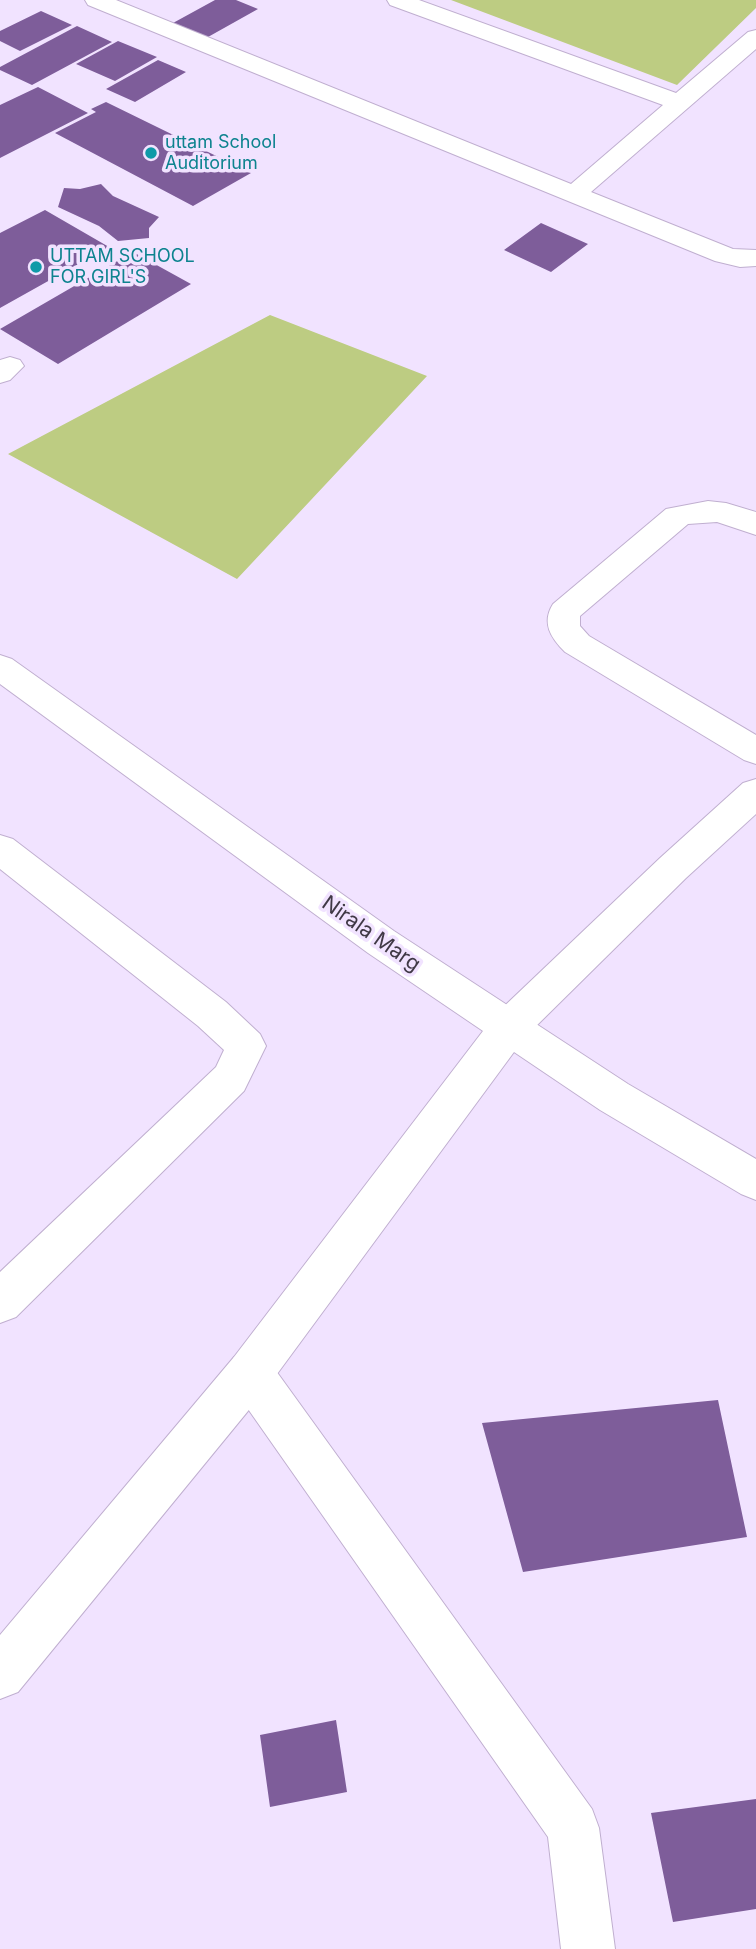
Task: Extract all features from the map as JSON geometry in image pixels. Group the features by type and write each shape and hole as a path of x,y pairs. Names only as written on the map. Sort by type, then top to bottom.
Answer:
{"street":[{"path":"96,0 724,255 740,259 756,258"},
{"path":"398,0 678,102"},
{"path":"574,194 756,37"},
{"path":"756,525 719,510 700,509 677,516 564,612 562,624 565,633 577,644 756,751"},
{"name":"Nirala Marg","path":"0,667 381,942 614,1097 756,1181"},
{"path":"0,1674 250,1373 510,1026 673,868 756,793"},
{"path":"0,849 212,1014 246,1046 230,1079 0,1301"},
{"path":"250,1373 573,1828 588,1949"}],"green space":[{"path":"451,0 756,0 756,8 677,85"},
{"path":"270,315 427,376 237,579 8,454"}],"building":[{"path":"215,0 236,0 258,9 208,37 173,23"},
{"path":"41,11 72,25 20,51 0,41 0,31"},
{"path":"77,26 112,42 32,85 0,70 0,67"},
{"path":"118,41 157,57 115,81 76,64"},
{"path":"158,60 186,72 135,102 106,89"},
{"path":"38,87 88,113 0,158 0,105"},
{"name":"uttam School Auditorium","path":"106,102 251,173 193,206 55,133 96,112 91,109"},
{"path":"101,184 113,196 159,217 149,228 149,238 118,241 99,226 58,207 64,188 80,189"},
{"name":"UTTAM SCHOOL FOR GIRL'S","path":"45,210 109,247 0,308 0,233"},
{"path":"541,223 588,244 551,272 504,250"},
{"path":"133,252 191,284 58,364 0,329"},
{"path":"718,1400 747,1537 523,1572 482,1423"},
{"path":"336,1720 347,1792 270,1807 260,1735"},
{"path":"756,1799 756,1909 673,1922 651,1813"}],"place":[{"name":"uttam School Auditorium","path":"151,153"},
{"name":"UTTAM SCHOOL FOR GIRL'S","path":"36,267"}]}
